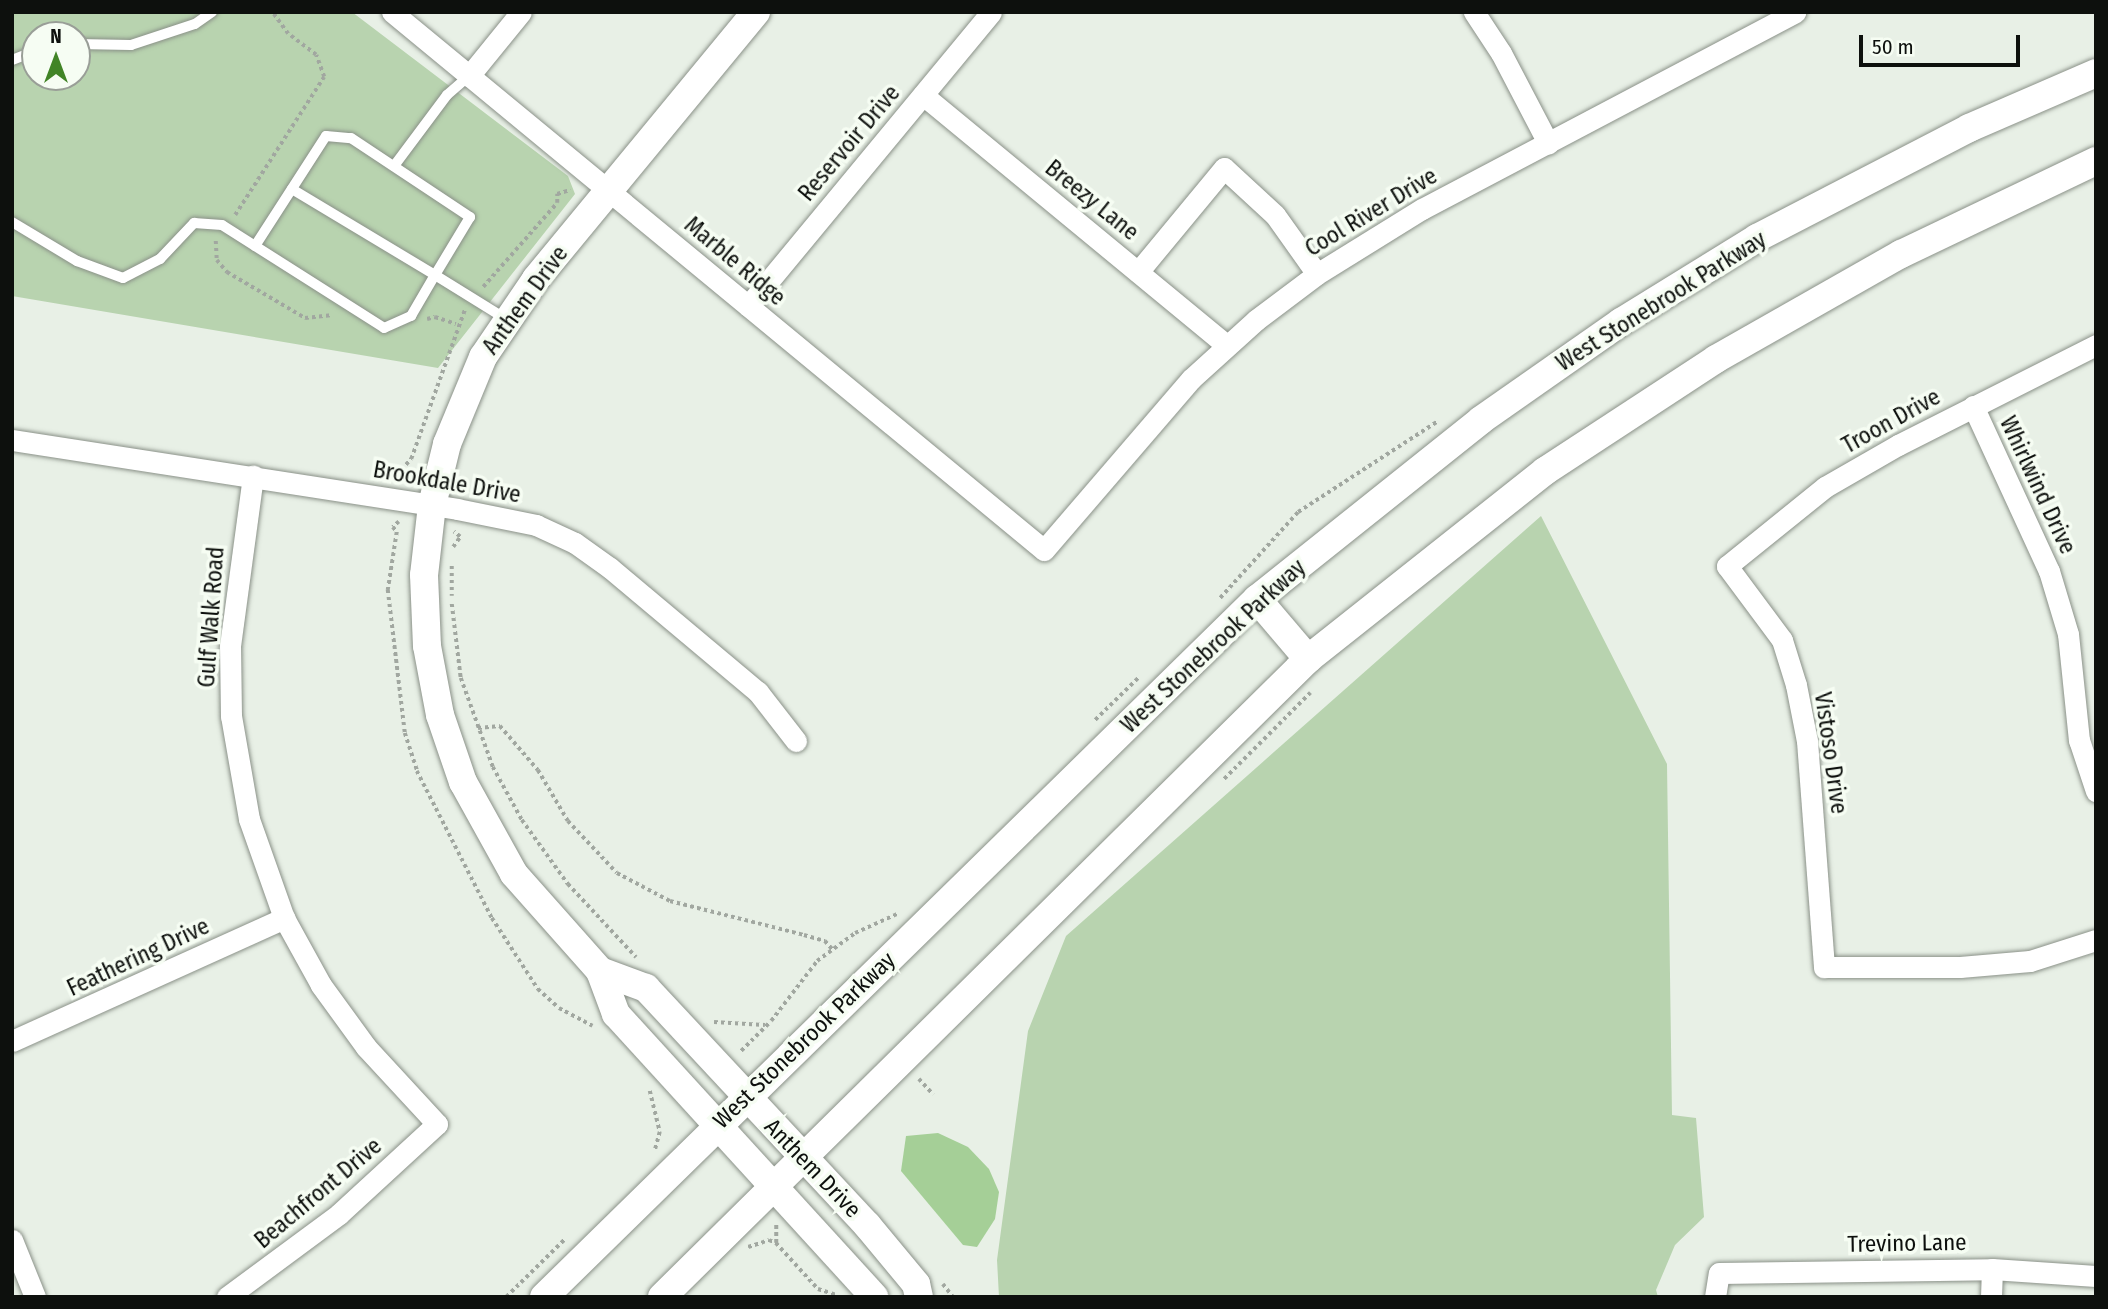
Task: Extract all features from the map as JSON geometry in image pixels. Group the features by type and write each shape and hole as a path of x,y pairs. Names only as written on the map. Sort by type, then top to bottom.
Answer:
{"street":[{"name":"Marble Ridge","path":"392,12 1044,550"},
{"path":"469,76 521,12"},
{"name":"Anthem Drive","path":"756,12 506,320 457,414 432,505 424,575 427,646 450,749 478,814 514,874 600,971 616,1014 874,1297"},
{"name":"Reservoir Drive","path":"748,306 991,12"},
{"path":"1474,12 1501,53 1548,143"},
{"name":"Cool River Drive","path":"1044,550 1157,415 1227,345 1317,274 1386,229 1792,13"},
{"name":"West Stonebrook Parkway","path":"544,1297 745,1097 1257,599 1481,420 1621,322 1757,238 1969,128 2096,73"},
{"name":"Breezy Lane","path":"923,95 1227,345"},
{"path":"662,1297 1308,659 1545,471 1716,359 1901,254 2096,161"},
{"path":"1139,272 1224,168 1275,215 1317,274"},
{"name":"Troon Drive","path":"1727,566 1825,487 1973,406 2096,345"},
{"name":"Whirlwind Drive","path":"1973,406 2049,571 2068,634 2079,740 2096,791"},
{"name":"Brookdale Drive","path":"12,440 432,505 536,526 593,555 758,692 796,741"},
{"name":"Gulf Walk Road","path":"253,476 233,611 231,716 249,819 284,918 342,1017 437,1124"},
{"name":"Vistoso Drive","path":"1727,566 1783,640 1796,685 1807,741 1824,967 1960,967 2019,962 2059,954 2096,940"},
{"path":"1257,599 1308,659"},
{"name":"Feathering Drive","path":"12,1041 284,918"},
{"name":"Anthem Drive","path":"600,971 646,988 802,1160 867,1225 916,1283 928,1287"},
{"name":"Beachfront Drive","path":"227,1297 339,1214 437,1124"},
{"path":"12,1240 35,1297"},
{"path":"1991,1297 1992,1269"},
{"name":"Trevino Lane","path":"1715,1297 1719,1273 1992,1269 2096,1276"}],"lane":[{"path":"91,44 131,45 195,24 212,12"},
{"path":"394,166 447,95 469,76"},
{"path":"12,222 76,261 123,278 160,259 194,223 226,228 384,328 411,316 470,217 351,138 326,136 255,246"},
{"path":"292,189 506,320"}],"path":[{"path":"272,12 288,34 316,55 324,77 226,228 216,247 217,260 227,272 305,318 332,314 345,320"},
{"path":"424,323 435,317 456,324"},
{"path":"453,530 460,537 453,546 452,602 461,678 493,767 522,820 568,884 638,959"},
{"path":"1220,783 1314,688"},
{"path":"478,728 500,726 538,770 568,821 617,873 670,901 825,941 833,950"},
{"path":"706,1018 734,1027 767,1025"},
{"path":"912,1073 933,1094"},
{"path":"776,1243 777,1219"},
{"path":"743,1249 768,1240 776,1243 818,1289 842,1297"},
{"path":"928,1287 953,1297"}],"shaded area":[{"path":"12,12 352,12 568,176 575,194 438,368 12,296"},
{"path":"1541,516 1667,764 1672,1115 1696,1118 1704,1217 1675,1245 1656,1290 1658,1297 999,1297 997,1260 1028,1031 1066,936"},
{"path":"938,1133 968,1147 989,1169 999,1192 995,1219 977,1247 963,1245 901,1171 906,1136"}]}
